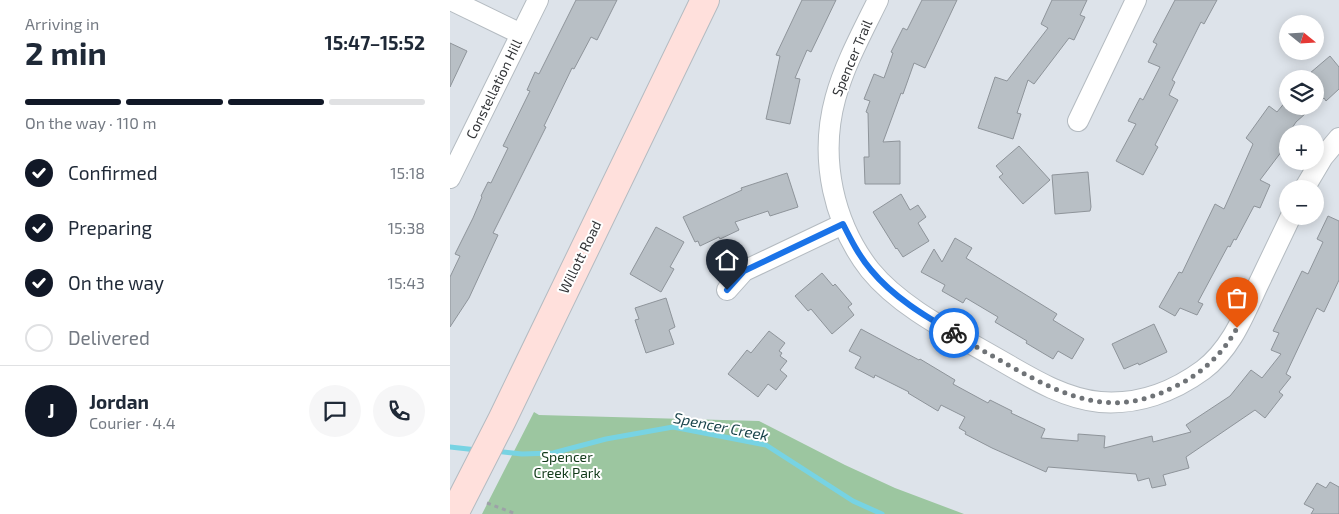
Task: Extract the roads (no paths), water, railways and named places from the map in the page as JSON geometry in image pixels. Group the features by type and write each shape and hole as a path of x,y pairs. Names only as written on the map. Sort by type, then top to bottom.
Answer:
{"main road":[{"name":"Willott Road","path":"454,514 478,495 502,420 705,0"}],"street":[{"path":"451,0 521,34"},
{"name":"Constellation Hill","path":"450,178 538,0"},
{"name":"Spencer Trail","path":"878,0 842,76 831,112 829,162 832,190 843,224 856,250 871,271 893,291 921,314 1015,368 1058,391 1081,399 1108,402 1144,399 1173,388 1205,369 1231,338 1243,318 1287,225"},
{"path":"1078,121 1136,0"},
{"path":"1309,180 1323,157 1339,138"},
{"path":"727,290 744,271 843,224"}],"waterway":[{"name":"Spencer Creek","path":"495,451 522,454 553,453 606,439 673,427 766,445 853,501 882,514"},
{"name":"Spencer Creek","path":"450,447 477,450"}],"park label":[{"name":"Spencer Creek Park","path":"567,466"}]}
